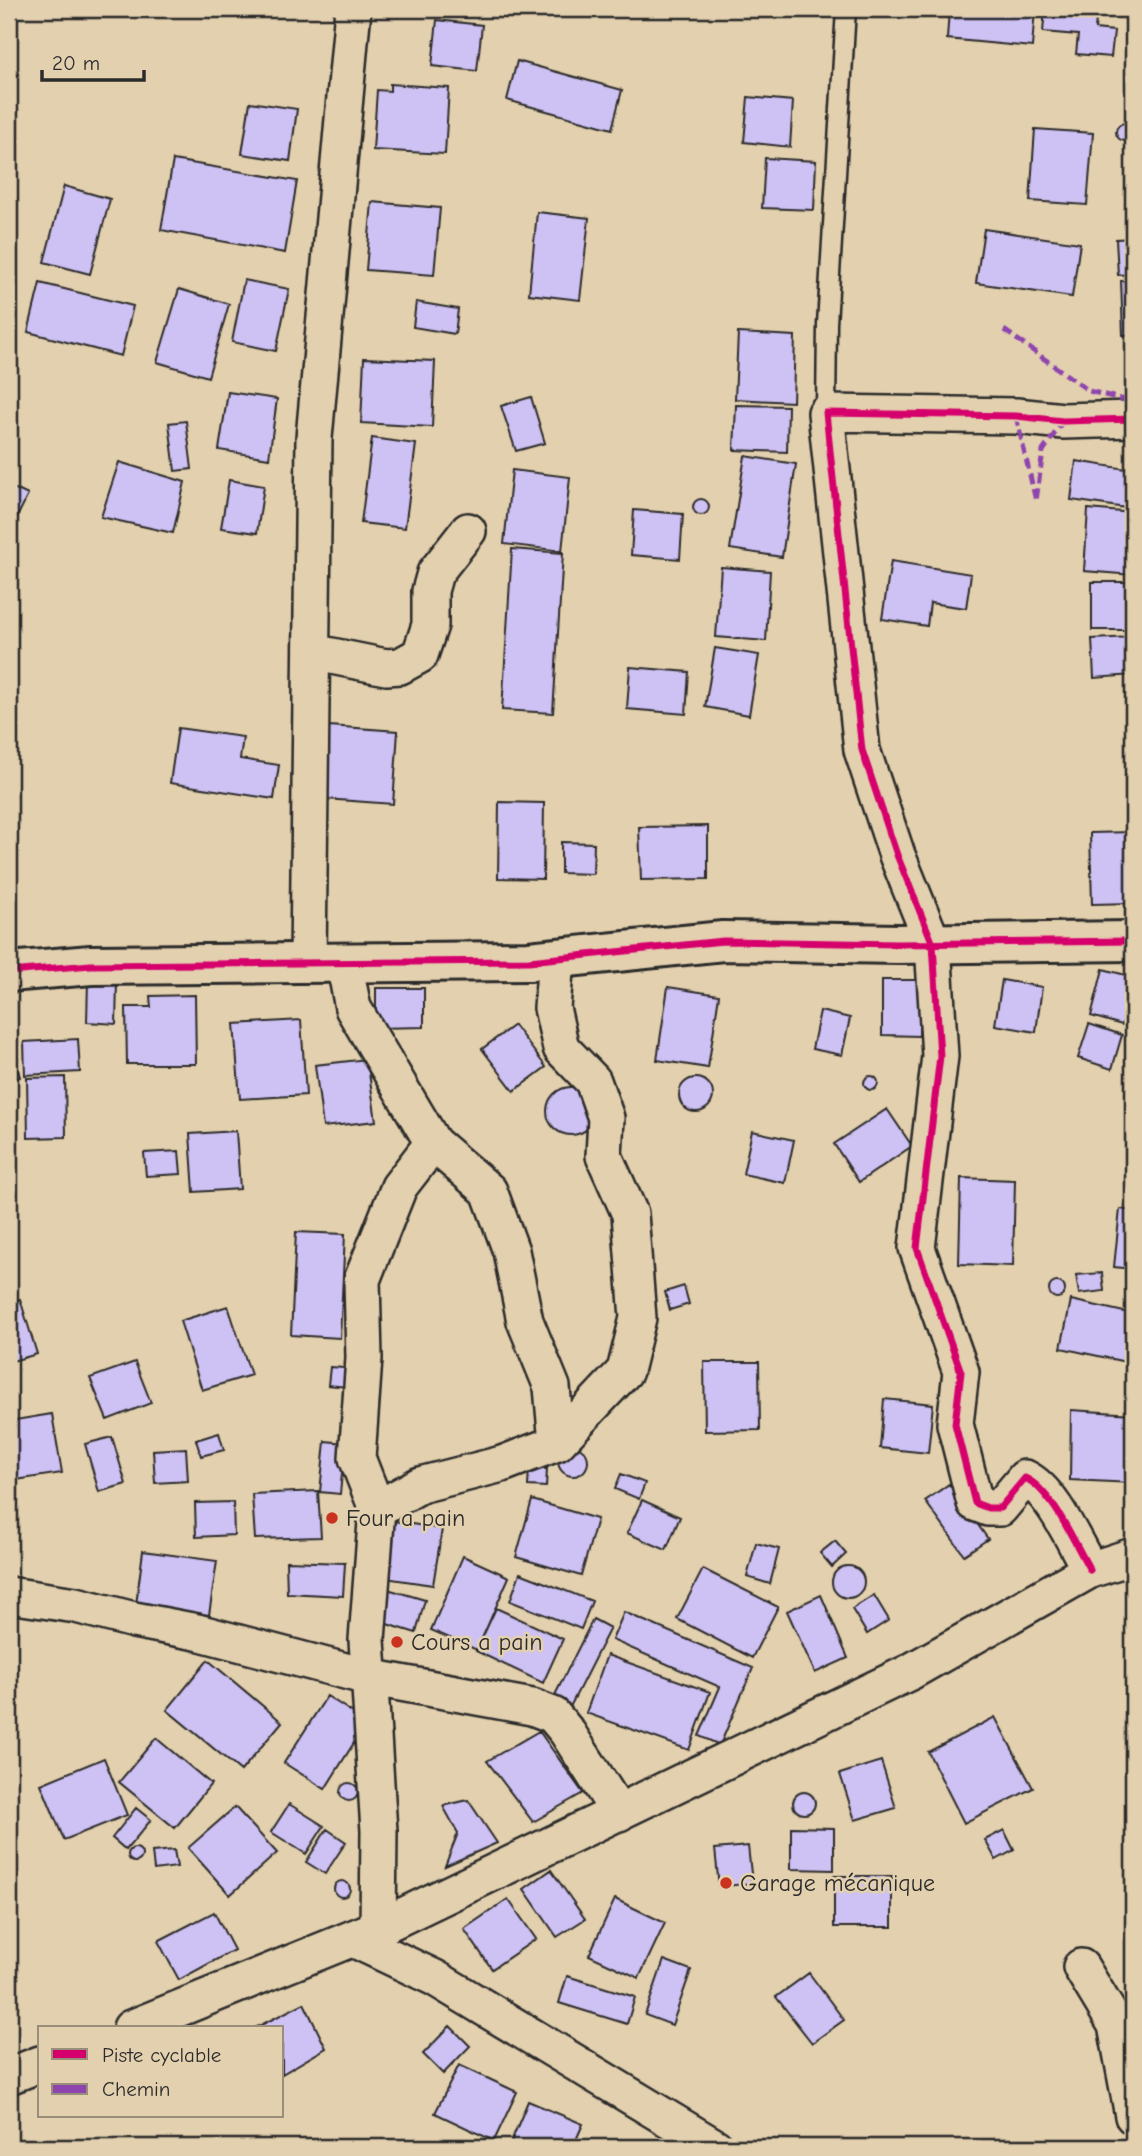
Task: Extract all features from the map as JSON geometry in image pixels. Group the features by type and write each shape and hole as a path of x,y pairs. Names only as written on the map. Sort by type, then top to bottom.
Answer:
{"street":[{"path":"353,9 314,438 312,652 326,962 433,1143 489,1191 511,1251 525,1321 552,1387 557,1443"},
{"path":"1090,1570 1045,1493 1034,1482 1025,1478 1000,1507 988,1508 975,1503 969,1485 956,1424 961,1372 916,1248 940,1056 933,944 897,855 862,750 826,413 1016,416 1063,421 1133,419"},
{"path":"312,652 386,667 400,666 420,655 430,625 430,592 435,573 468,531"},
{"path":"9,972 91,965 556,958 723,941 933,944 1133,941"},
{"path":"377,1509 420,1485 502,1464 557,1443 625,1371 638,1318 630,1214 604,1156 606,1118 593,1081 561,1048 552,1008 556,958"},
{"path":"366,1933 379,1831 367,1640 377,1509 357,1458 364,1359 362,1280 399,1186 433,1143"},
{"path":"136,2026 366,1933 910,1671 1090,1570 1133,1556"},
{"path":"9,1595 76,1605 197,1632 368,1677 532,1706 553,1715 619,1813"},
{"path":"366,1933 435,1978 715,2147"},
{"path":"1081,1967 1115,2025 1133,2116"},
{"path":"9,2076 38,2065"}],"lane":[{"path":"826,413 827,324 846,9"}],"building":[{"path":"949,9 1035,9 1032,47 947,39"},
{"path":"1045,9 1097,9 1095,29 1114,31 1111,57 1076,54 1078,35 1043,32"},
{"path":"437,20 482,25 477,71 432,66"},
{"path":"517,61 622,90 612,129 507,100"},
{"path":"390,84 449,88 445,154 373,150 377,90 390,91"},
{"path":"748,97 793,101 790,147 744,142"},
{"path":"250,102 297,109 290,161 242,154"},
{"path":"1125,123 1131,126 1134,132 1131,138 1125,141 1119,138 1116,132 1119,126"},
{"path":"1035,129 1093,133 1087,205 1030,201"},
{"path":"765,158 816,161 814,210 762,208"},
{"path":"173,160 297,181 285,253 161,230"},
{"path":"64,186 110,199 90,274 44,262"},
{"path":"372,202 440,208 434,275 366,270"},
{"path":"537,212 589,218 580,300 529,294"},
{"path":"984,229 1080,243 1072,297 976,283"},
{"path":"1133,238 1133,274 1118,275 1116,239"},
{"path":"244,280 289,289 276,351 232,342"},
{"path":"1121,281 1133,281 1133,335 1123,335"},
{"path":"40,283 133,306 121,356 28,332"},
{"path":"179,289 229,304 208,377 157,362"},
{"path":"416,302 458,309 455,334 413,327"},
{"path":"738,333 795,336 793,402 735,399"},
{"path":"364,358 435,361 432,427 361,423"},
{"path":"228,392 277,399 269,458 219,450"},
{"path":"531,397 545,443 516,451 501,406"},
{"path":"736,405 788,406 787,452 734,450"},
{"path":"186,421 192,469 175,471 169,423"},
{"path":"372,438 416,444 405,528 361,523"},
{"path":"745,456 796,464 782,557 730,549"},
{"path":"1076,461 1133,470 1133,509 1071,500"},
{"path":"119,462 185,482 173,533 101,517"},
{"path":"512,470 570,477 562,551 504,544"},
{"path":"229,480 264,486 257,533 221,528"},
{"path":"9,486 28,495 9,533"},
{"path":"701,499 707,501 707,513 701,515 695,513 693,507 695,501"},
{"path":"1088,509 1133,513 1133,575 1084,571"},
{"path":"634,510 683,514 680,559 631,555"},
{"path":"512,549 563,553 553,713 502,710"},
{"path":"891,561 971,574 966,608 930,603 927,626 882,619"},
{"path":"721,567 770,571 766,641 716,637"},
{"path":"1092,582 1133,582 1133,630 1092,630"},
{"path":"1133,637 1133,675 1094,678 1092,639"},
{"path":"715,648 759,655 749,715 705,707"},
{"path":"630,667 689,672 686,714 627,709"},
{"path":"329,726 398,731 393,804 325,799"},
{"path":"178,728 243,737 240,759 279,765 274,799 170,783"},
{"path":"499,802 544,803 543,879 498,878"},
{"path":"708,826 708,879 641,880 639,827"},
{"path":"1133,832 1133,903 1092,904 1090,833"},
{"path":"561,842 594,843 593,874 561,873"},
{"path":"1103,969 1133,977 1122,1025 1091,1016"},
{"path":"88,980 117,981 116,1024 87,1022"},
{"path":"882,980 920,980 919,1036 882,1035"},
{"path":"1002,980 1042,987 1036,1032 995,1025"},
{"path":"668,987 719,995 708,1068 657,1060"},
{"path":"376,988 424,988 424,1027 376,1028"},
{"path":"195,995 196,1064 127,1064 126,1007 151,1007 150,996"},
{"path":"820,1011 850,1018 842,1055 812,1049"},
{"path":"301,1020 306,1095 240,1099 234,1024"},
{"path":"1089,1024 1122,1035 1112,1069 1078,1058"},
{"path":"514,1025 546,1067 514,1091 482,1049"},
{"path":"78,1039 80,1072 25,1075 24,1042"},
{"path":"9,1043 20,1077 9,1081"},
{"path":"367,1059 376,1121 323,1127 315,1065"},
{"path":"868,1076 874,1076 878,1083 874,1090 868,1090 864,1086 864,1080"},
{"path":"65,1077 66,1137 28,1138 27,1078"},
{"path":"696,1078 708,1083 713,1095 708,1107 696,1112 684,1107 679,1095 684,1083"},
{"path":"571,1087 588,1094 595,1111 588,1128 571,1135 554,1128 547,1111 554,1094"},
{"path":"887,1109 912,1146 859,1182 834,1144"},
{"path":"236,1131 240,1189 194,1192 190,1134"},
{"path":"752,1131 794,1140 785,1183 743,1174"},
{"path":"179,1151 181,1174 146,1176 144,1153"},
{"path":"961,1178 1015,1180 1013,1266 959,1264"},
{"path":"1120,1209 1133,1211 1133,1269 1114,1267"},
{"path":"296,1232 345,1234 340,1338 291,1335"},
{"path":"1102,1273 1104,1291 1079,1294 1076,1275"},
{"path":"1057,1282 1065,1290 1057,1298 1049,1290"},
{"path":"684,1286 689,1304 670,1310 665,1292"},
{"path":"20,1299 37,1354 9,1362 9,1302"},
{"path":"1071,1300 1133,1314 1126,1362 1061,1348"},
{"path":"228,1306 251,1375 202,1390 180,1321"},
{"path":"135,1362 151,1403 107,1420 90,1378"},
{"path":"704,1362 759,1362 760,1430 705,1431"},
{"path":"330,1367 358,1369 357,1388 328,1385"},
{"path":"884,1399 933,1404 928,1453 880,1448"},
{"path":"1071,1410 1133,1414 1133,1483 1070,1480"},
{"path":"52,1414 62,1473 9,1481 9,1421"},
{"path":"219,1433 224,1450 201,1456 196,1440"},
{"path":"112,1437 126,1484 99,1492 85,1444"},
{"path":"325,1441 345,1443 340,1494 320,1492"},
{"path":"573,1446 579,1447 587,1455 587,1467 579,1475 573,1476 567,1475 559,1467 558,1461 559,1455 567,1447"},
{"path":"186,1448 188,1481 155,1483 153,1450"},
{"path":"529,1468 547,1469 546,1487 528,1486"},
{"path":"621,1474 645,1483 639,1499 615,1489"},
{"path":"949,1484 988,1539 964,1555 925,1501"},
{"path":"318,1491 321,1537 255,1539 252,1494"},
{"path":"532,1500 597,1519 581,1576 516,1557"},
{"path":"642,1500 680,1517 666,1550 627,1533"},
{"path":"233,1502 234,1535 196,1537 195,1503"},
{"path":"394,1521 442,1529 433,1585 385,1578"},
{"path":"835,1541 846,1554 832,1567 820,1553"},
{"path":"756,1543 779,1549 770,1584 747,1577"},
{"path":"143,1551 217,1561 209,1615 136,1605"},
{"path":"463,1556 509,1577 477,1650 431,1630"},
{"path":"286,1561 345,1563 343,1596 287,1593"},
{"path":"848,1566 860,1570 864,1582 860,1594 848,1598 836,1594 832,1582 836,1570"},
{"path":"703,1569 778,1607 752,1658 677,1619"},
{"path":"520,1573 592,1601 581,1629 510,1601"},
{"path":"384,1588 425,1600 416,1633 374,1620"},
{"path":"821,1595 848,1658 815,1673 787,1611"},
{"path":"874,1595 889,1620 867,1634 852,1609"},
{"path":"496,1608 563,1639 543,1683 476,1651"},
{"path":"624,1612 753,1668 720,1745 699,1736 720,1687 612,1640"},
{"path":"593,1619 610,1628 568,1711 551,1703"},
{"path":"607,1655 710,1692 689,1750 586,1713"},
{"path":"208,1660 282,1722 241,1771 167,1710"},
{"path":"327,1696 367,1722 325,1789 284,1763"},
{"path":"995,1717 1033,1788 964,1823 928,1752"},
{"path":"539,1731 583,1793 533,1822 487,1761"},
{"path":"156,1738 211,1784 175,1828 119,1782"},
{"path":"104,1758 127,1815 64,1840 41,1784"},
{"path":"881,1761 896,1808 855,1820 840,1774"},
{"path":"349,1783 355,1786 358,1792 355,1798 349,1801 343,1798 340,1792 343,1786"},
{"path":"800,1792 808,1792 815,1799 815,1807 808,1814 800,1814 793,1807 793,1799"},
{"path":"468,1800 497,1843 445,1866 458,1833 443,1806"},
{"path":"289,1804 324,1826 306,1854 271,1832"},
{"path":"235,1807 277,1853 230,1895 188,1848"},
{"path":"136,1808 151,1820 126,1850 112,1838"},
{"path":"791,1827 834,1828 834,1870 791,1869"},
{"path":"327,1829 346,1842 325,1874 306,1862"},
{"path":"1004,1830 1014,1850 996,1860 985,1840"},
{"path":"748,1846 752,1883 719,1887 715,1849"},
{"path":"132,1848 138,1848 142,1855 138,1862 132,1862 128,1858 128,1852"},
{"path":"174,1850 177,1867 154,1870 152,1852"},
{"path":"551,1870 585,1919 557,1937 524,1889"},
{"path":"834,1876 892,1876 892,1927 834,1927"},
{"path":"342,1881 350,1889 342,1897 334,1889"},
{"path":"508,1899 536,1939 492,1969 464,1929"},
{"path":"615,1899 665,1923 639,1978 589,1955"},
{"path":"214,1912 234,1950 179,1980 158,1941"},
{"path":"664,1960 691,1970 672,2025 645,2015"},
{"path":"809,1973 844,2020 812,2043 776,1997"},
{"path":"567,1976 635,1997 627,2024 559,2003"},
{"path":"304,2003 326,2048 284,2073 284,2026 259,2026"},
{"path":"450,2026 470,2046 443,2074 423,2054"},
{"path":"459,2065 517,2092 494,2141 435,2113"},
{"path":"528,2101 583,2124 573,2147 519,2147 510,2144"}],"marked path":[{"path":"1004,330 1089,391 1133,402"},
{"path":"1016,416 1036,501 1043,451 1063,421"}],"cycle path":[{"path":"1090,1570 1053,1506 1035,1484 1025,1478 1000,1508 988,1508 975,1503 955,1424 961,1372 917,1248 940,1056 933,944 897,855 862,750 826,413 1016,416 1063,421 1133,419"},
{"path":"9,972 91,965 529,961 723,941 898,944 1133,941"}],"place":[{"name":"Four a pain","path":"332,1518"},
{"name":"Cours a pain","path":"397,1642"},
{"name":"Garage mécanique","path":"726,1883"}]}
